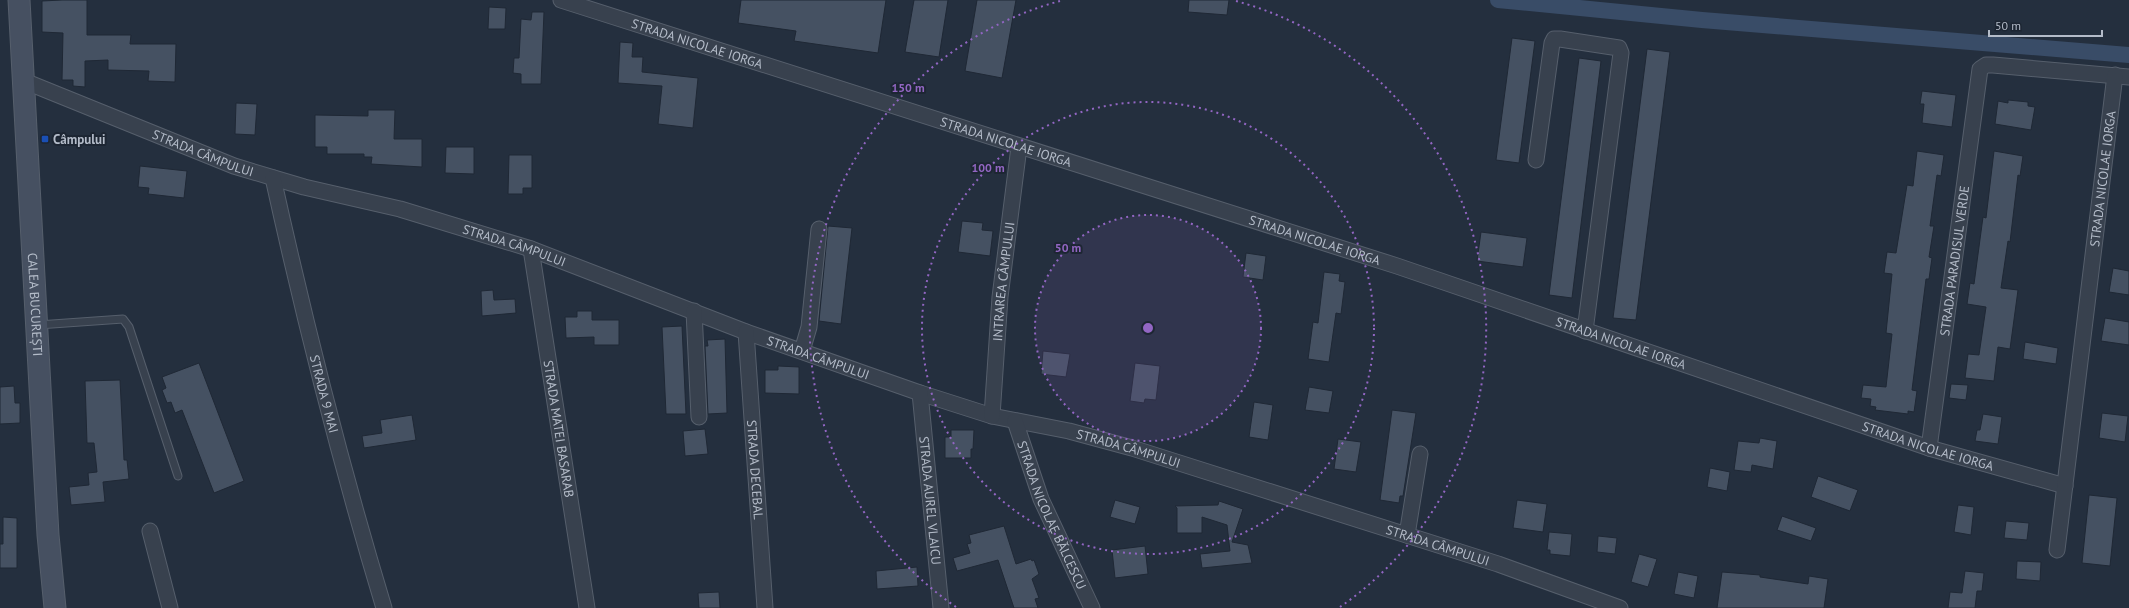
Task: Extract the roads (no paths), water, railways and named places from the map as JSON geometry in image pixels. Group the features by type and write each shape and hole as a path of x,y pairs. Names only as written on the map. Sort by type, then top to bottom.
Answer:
{"main road":[{"name":"CALEA BUCUREȘTI","path":"19,0 48,535 55,608"}],"street":[{"name":"STRADA NICOLAE IORGA","path":"561,0 1397,266 1929,448 2065,486"},
{"path":"1536,160 1552,43 1554,39 1619,48 1621,53 1586,331"},
{"name":"STRADA PARADISUL VERDE","path":"1929,448 1978,73 1980,69 1986,65 1993,65 2122,76"},
{"name":"STRADA NICOLAE IORGA","path":"2057,550 2122,76"},
{"name":"STRADA CÂMPULUI","path":"24,81 234,166 273,178 400,210 531,249 746,332 920,393 992,416 1069,431 1132,448 1498,564 1620,608"},
{"name":"INTRAREA CÂMPULUI","path":"992,416 1000,297 1020,147"},
{"name":"STRADA 9 MAI","path":"273,178 305,321 358,521 384,608"},
{"path":"802,351 809,327 819,229"},
{"name":"STRADA MATEI BASARAB","path":"531,249 586,608"},
{"path":"694,311 700,417"},
{"name":"STRADA DECEBAL","path":"746,332 765,608"},
{"name":"STRADA AUREL VLAICU","path":"920,393 941,608"},
{"name":"STRADA NICOLAE BĂLCESCU","path":"1015,421 1041,499 1092,608"},
{"path":"1407,535 1420,454"},
{"path":"150,531 170,608"}],"lane":[{"path":"36,325 123,319 129,327 178,476"}],"waterway":[{"path":"1498,0 1702,20 2129,55"}],"place":[{"name":"Câmpului","path":"45,139"}]}
